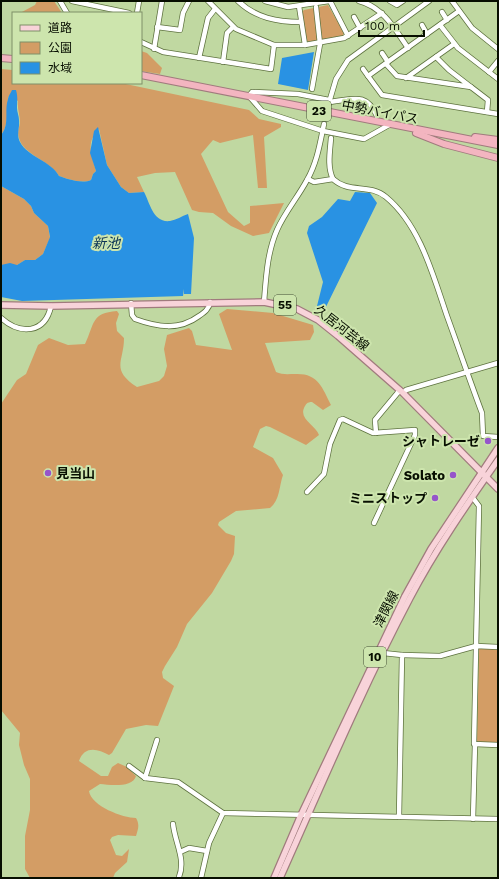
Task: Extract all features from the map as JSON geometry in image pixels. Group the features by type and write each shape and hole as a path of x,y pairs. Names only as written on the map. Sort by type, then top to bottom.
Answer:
{"highway":[{"path":"1,58 12,59"},
{"name":"中勢バイパス","path":"142,75 498,146"},
{"path":"406,128 498,140"},
{"path":"406,128 444,144 498,158"}],"main road":[{"name":"久居河芸線","path":"1,305 51,306 131,303 264,302 297,309 318,320 401,391 498,489"},
{"name":"津関線","path":"280,878 410,597 436,552 472,498 498,448"},
{"name":"津関線","path":"274,878 301,816 405,596 431,550 484,475 498,460"}],"street":[{"path":"60,1 66,12"},
{"path":"72,1 124,12"},
{"path":"137,12 139,1"},
{"path":"154,49 162,1"},
{"path":"157,27 180,30 183,13 189,1"},
{"path":"208,1 232,27 258,40 274,45 305,45 348,36 382,13"},
{"path":"238,1 252,12 271,20 301,22"},
{"path":"265,1 283,6 299,6 330,1 348,36"},
{"path":"361,1 382,13 408,48"},
{"path":"390,1 397,5 403,1"},
{"path":"328,102 336,79 345,65 358,52 430,1"},
{"path":"452,1 472,28 498,49"},
{"path":"299,6 305,45"},
{"path":"312,89 320,42 316,7"},
{"path":"199,58 208,18 215,9"},
{"path":"368,76 459,11"},
{"path":"441,12 447,20"},
{"path":"354,17 360,28"},
{"path":"421,25 427,34"},
{"path":"440,25 454,44 498,79"},
{"path":"223,62 227,33 232,27"},
{"path":"142,43 154,49 199,58 271,69 274,45"},
{"path":"406,78 454,44"},
{"path":"382,53 395,75 406,78 471,87"},
{"path":"436,57 449,70 488,100 487,112"},
{"path":"489,72 498,61"},
{"path":"363,69 382,96 498,114"},
{"path":"377,116 369,102 362,99 328,102 298,94 252,92 249,96 262,111 323,130 364,139 389,125"},
{"path":"264,302 269,255 276,230 308,179 320,144 324,124"},
{"path":"331,138 331,174 333,179 341,186 371,190 384,196 402,214 424,249 483,418 483,436 498,437"},
{"path":"320,144 330,146"},
{"path":"308,179 314,182 333,179"},
{"path":"131,303 132,315 136,319 173,327 188,323 198,317 207,310 210,302"},
{"path":"1,318 16,328 31,329 44,321 50,312 51,306"},
{"path":"376,433 375,420 401,391 498,363"},
{"path":"307,492 324,474 330,444 340,420 343,419 376,433 416,430 374,523"},
{"path":"472,498 479,506 473,819"},
{"path":"383,653 440,656 476,646 498,647"},
{"path":"399,817 402,655"},
{"path":"145,778 157,740"},
{"path":"475,744 498,745"},
{"path":"130,766 145,778 178,782 223,813 301,816 498,819"},
{"path":"201,878 208,851 223,813"},
{"path":"174,824 174,836 180,852 182,869 179,877"},
{"path":"180,852 189,848 208,851"}],"green space":[{"path":"37,1 54,1 61,12 22,12 35,5"},
{"path":"328,5 344,33 343,36 309,42 306,40 302,12 304,10"},
{"path":"142,51 147,53 162,68 160,74 142,71"},
{"path":"1,69 12,70 12,84 126,84 249,110 259,119 281,124 281,127 264,137 267,188 258,188 253,135 220,143 213,140 201,154 228,212 244,226 250,223 250,206 284,203 269,233 253,236 231,226 213,213 192,210 175,172 155,173 137,177 144,192 129,193 121,187 107,165 99,129 92,139 91,144 96,171 91,180 70,180 59,176 50,166 31,154 22,144 18,134 20,123 18,101 9,96 6,123 4,131 1,135"},
{"path":"1,186 24,199 31,206 34,213 48,226 50,238 43,254 35,260 25,260 17,265 1,265"},
{"path":"227,309 273,313 313,325 314,332 310,340 265,343 276,372 283,374 303,374 314,379 322,387 331,405 323,410 312,402 305,405 303,412 304,416 319,435 306,445 270,427 266,426 260,429 253,447 273,458 283,475 276,501 270,508 236,511 219,522 218,525 226,533 235,536 234,554 212,593 187,624 177,647 162,672 163,678 174,686 158,726 146,725 126,729 112,753 109,755 100,751 91,750 81,756 79,761 101,776 108,776 112,767 118,763 127,767 136,776 134,780 126,784 100,784 89,791 95,802 101,806 123,816 136,818 138,829 136,836 118,835 112,837 110,840 116,855 122,856 129,849 127,862 115,873 113,878 30,878 25,869 25,836 30,810 30,779 24,765 19,745 20,733 1,710 1,404 17,380 26,374 38,345 49,338 68,345 85,344 95,320 102,314 117,311 119,314 116,323 117,331 124,338 120,365 121,370 129,381 137,387 159,381 164,376 167,366 164,349 167,335 189,328 192,331 196,345 232,350 219,314"},
{"path":"479,649 498,649 498,743 477,741"}],"water":[{"path":"314,52 308,90 278,84 282,58"},
{"name":"新池","path":"12,90 16,90 17,95 17,110 19,117 18,136 20,142 28,152 51,166 59,176 70,180 91,180 96,171 90,153 94,131 98,127 107,165 121,187 129,193 144,192 156,216 164,221 170,221 188,214 194,238 191,294 184,294 184,289 183,296 22,301 1,297 1,265 10,263 17,265 25,260 35,260 43,254 50,237 48,226 34,213 31,206 24,199 1,186 1,135 4,131 6,122 8,97"},
{"path":"355,192 370,193 377,203 323,313 317,306 323,282 307,233 309,226 322,217 338,199 350,201"}],"tunnel":[{"path":"324,124 327,109"}],"place":[{"name":"シャトレーゼ","path":"488,441"},
{"name":"見当山","path":"48,473"},
{"name":"Solato","path":"453,475"},
{"name":"ミニストップ","path":"435,498"}]}
